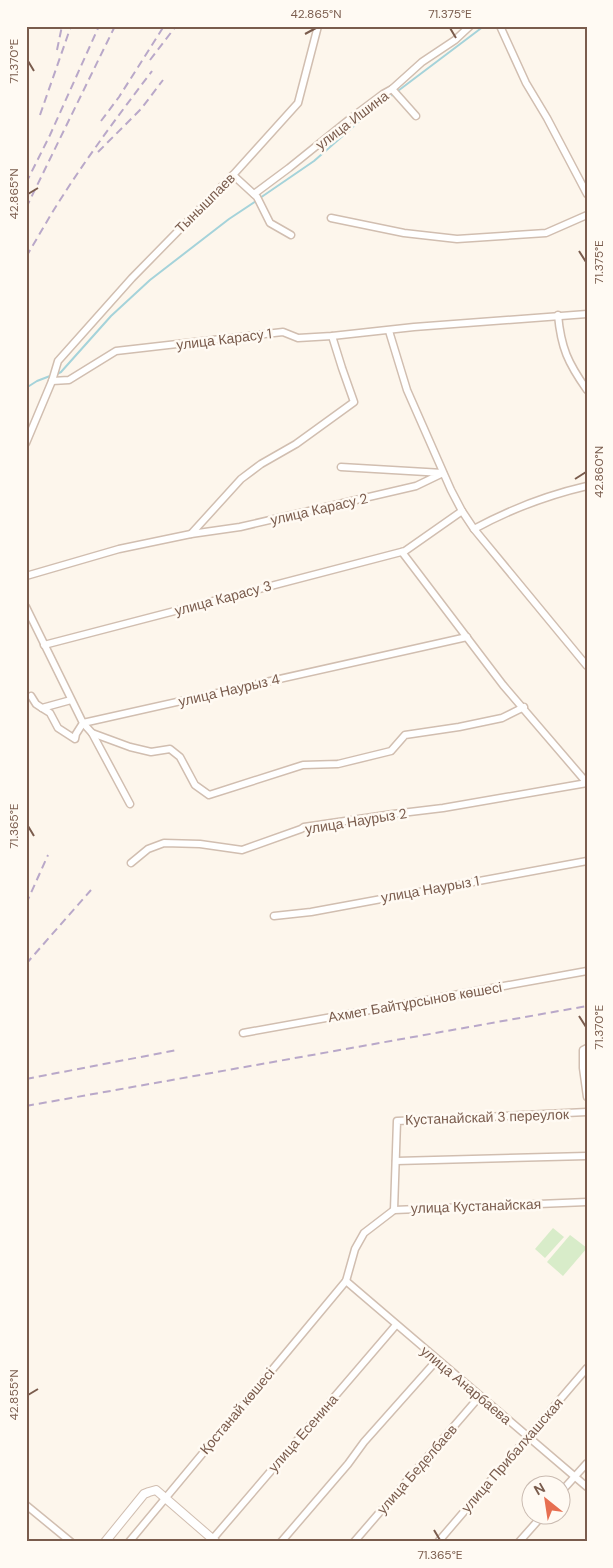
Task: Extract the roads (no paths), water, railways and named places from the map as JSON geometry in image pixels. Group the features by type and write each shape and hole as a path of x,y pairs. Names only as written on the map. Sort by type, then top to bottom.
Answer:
{"street":[{"name":"Тынышпаев","path":"52,381 58,361 132,278 233,175 298,103 318,26"},
{"name":"улица Ишина","path":"255,196 351,118 392,89 422,62 455,40 470,26"},
{"path":"500,26 526,83 586,190"},
{"path":"392,89 416,116"},
{"path":"233,175 255,196 270,223 291,236"},
{"path":"331,218 404,233 457,239 546,233 587,215"},
{"name":"улица Карасу 1","path":"52,381 69,380 116,351 283,332 298,338 332,336 587,314"},
{"path":"558,315 560,336 569,363 587,390"},
{"path":"389,331 407,390 443,473 462,511 474,529 587,666"},
{"path":"191,534 241,479 261,464 296,444 354,402 332,336"},
{"path":"26,443 52,381"},
{"path":"341,468 443,473"},
{"name":"улица Карасу 2","path":"26,576 119,549 191,534 240,527 416,486 443,473"},
{"path":"474,529 499,516 534,502 587,486"},
{"name":"улица Карасу 3","path":"44,645 402,552 462,511"},
{"path":"402,552 503,685 587,783"},
{"path":"26,607 83,723 92,733 130,804"},
{"name":"улица Наурыз 4","path":"83,723 467,637"},
{"path":"31,696 36,704 50,713 58,728 75,739 83,723"},
{"path":"42,708 71,700"},
{"path":"92,733 130,747 151,752 170,749 180,756 195,785 209,795 303,765 338,764 391,751 405,735 502,718 524,708"},
{"name":"улица Наурыз 2","path":"132,863 148,849 164,843 200,844 242,850 304,827 442,808 587,783"},
{"name":"улица Наурыз 1","path":"274,916 311,912 587,861"},
{"name":"Ахмет Байтұрсынов көшесі","path":"244,1033 587,971"},
{"path":"587,1048 583,1050 583,1068 587,1097"},
{"name":"Кустанайскай 3 переулок","path":"394,1210 397,1121 587,1112"},
{"path":"396,1160 587,1156"},
{"name":"улица Кустанайская","path":"346,1281 355,1249 364,1233 394,1210 587,1202"},
{"name":"улица Анарбаева","path":"346,1281 587,1487"},
{"name":"Қостанай көшесі","path":"129,1542 346,1281"},
{"name":"улица Есенина","path":"213,1541 396,1325"},
{"path":"282,1542 348,1464 364,1442 437,1360"},
{"name":"улица Прибалхашская","path":"438,1542 587,1368"},
{"name":"улица Беделбаев","path":"354,1542 480,1396"},
{"path":"570,1482 587,1463"},
{"path":"105,1542 144,1494 156,1490 213,1541"},
{"path":"26,1505 71,1542"},
{"path":"519,1542 533,1526"}],"waterway":[{"path":"260,198 314,161 370,112 484,26"},
{"path":"57,374 61,372 111,316 150,280 229,219 256,201"},
{"path":"26,388 50,376"}],"railway":[{"path":"57,50 62,26"},
{"path":"40,115 71,26"},
{"path":"26,183 50,135 99,26"},
{"path":"26,208 115,26"},
{"path":"101,121 119,97 164,26"},
{"path":"150,60 176,26"},
{"path":"26,257 57,204 117,117 152,71"},
{"path":"98,152 141,109 163,80"},
{"path":"26,904 48,855"},
{"path":"26,964 91,890"},
{"path":"26,1106 587,1006"},
{"path":"26,1079 177,1050"}]}
